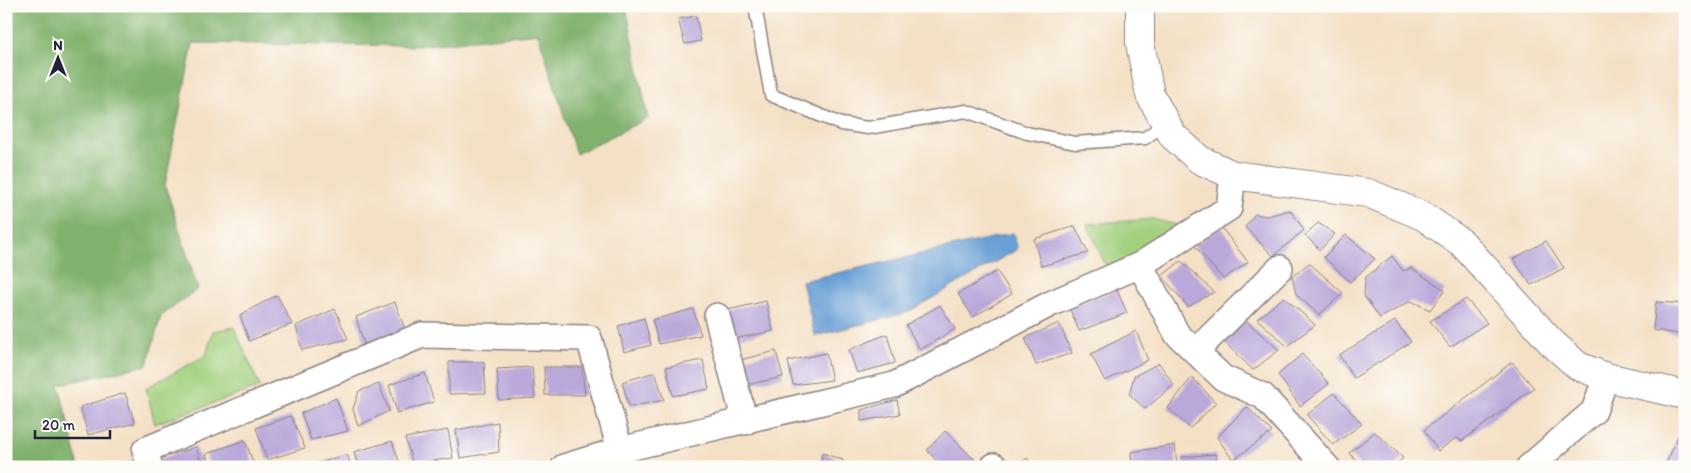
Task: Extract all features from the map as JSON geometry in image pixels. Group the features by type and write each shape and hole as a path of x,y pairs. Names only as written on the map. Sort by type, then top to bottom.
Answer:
{"street":[{"path":"1140,6 1140,43 1150,95 1174,136 1200,160 1233,174 1368,193 1423,216 1462,243 1552,342 1578,366 1606,377 1685,395"},
{"path":"564,467 620,450 745,422 894,385 1050,304 1140,265 1229,208 1233,174"},
{"path":"1140,265 1177,334 1223,378 1263,396 1327,467"},
{"path":"1196,351 1280,268"},
{"path":"717,316 745,422"},
{"path":"150,467 145,450 422,335 589,338 620,450"},
{"path":"1529,467 1594,411 1606,377"}],"lane":[{"path":"755,6 771,95 841,124 868,128 966,111 1027,133 1075,143 1145,138 1166,123"}],"green space":[{"path":"6,6 626,6 648,118 576,154 538,33 418,46 193,43 165,185 198,289 161,316 147,365 59,385 79,467 6,467"},
{"path":"1153,219 1181,226 1132,258 1106,266 1087,224"},
{"path":"234,327 260,387 155,424 146,388 206,355 213,331"}],"water":[{"path":"1013,233 1018,249 906,313 815,336 802,281"}],"building":[{"path":"696,16 701,41 685,44 678,19"},
{"path":"1290,210 1304,230 1273,256 1245,227 1255,214 1267,216"},
{"path":"1318,223 1335,234 1320,250 1305,235"},
{"path":"1075,226 1088,253 1041,266 1034,239"},
{"path":"1221,227 1248,262 1223,279 1194,245"},
{"path":"1346,235 1375,259 1350,282 1324,257"},
{"path":"1546,241 1564,268 1531,285 1513,259"},
{"path":"1392,256 1403,271 1411,268 1445,290 1430,310 1411,301 1380,318 1364,296 1365,278"},
{"path":"1181,261 1214,292 1188,307 1162,276"},
{"path":"1309,263 1343,293 1319,315 1296,294 1292,277"},
{"path":"997,271 1012,294 973,317 958,294"},
{"path":"1117,290 1127,313 1079,331 1069,307"},
{"path":"277,295 292,324 249,341 240,315"},
{"path":"1284,297 1315,325 1287,346 1257,319"},
{"path":"1466,299 1487,323 1450,347 1430,321"},
{"path":"766,301 773,331 734,339 728,310"},
{"path":"395,302 406,332 364,344 356,317"},
{"path":"1656,302 1685,304 1685,335 1653,330"},
{"path":"940,305 955,329 920,350 906,325"},
{"path":"335,309 348,339 302,350 296,326"},
{"path":"693,309 701,335 659,344 652,320"},
{"path":"644,318 651,345 624,352 618,326"},
{"path":"1245,320 1279,350 1253,370 1220,338"},
{"path":"1395,321 1411,342 1354,378 1339,355"},
{"path":"1059,323 1072,353 1036,365 1025,338"},
{"path":"1136,331 1148,360 1105,381 1091,354"},
{"path":"887,334 895,363 857,373 849,350"},
{"path":"776,351 783,377 746,385 740,360"},
{"path":"826,353 832,380 793,385 788,361"},
{"path":"1302,354 1329,384 1300,406 1278,375"},
{"path":"703,360 709,389 673,396 666,367"},
{"path":"449,362 484,362 486,393 449,394"},
{"path":"1512,362 1534,388 1462,441 1456,438 1438,451 1424,430"},
{"path":"1159,363 1174,385 1145,409 1129,394 1134,376"},
{"path":"532,367 535,398 499,400 497,369"},
{"path":"544,367 582,367 585,395 545,395"},
{"path":"655,372 664,400 629,407 622,382"},
{"path":"425,373 434,402 397,413 389,385"},
{"path":"1192,377 1216,403 1190,428 1168,408"},
{"path":"379,384 389,411 358,426 353,409 359,391"},
{"path":"125,393 135,423 88,435 80,407"},
{"path":"1334,393 1362,424 1333,445 1307,415"},
{"path":"336,398 348,431 311,440 301,413"},
{"path":"897,400 900,414 861,421 861,410"},
{"path":"1247,407 1272,432 1233,460 1217,437"},
{"path":"291,416 305,448 267,460 256,428"},
{"path":"1685,420 1685,467 1672,467 1666,464"},
{"path":"498,422 499,452 460,458 456,430"},
{"path":"448,430 453,458 413,464 405,438"},
{"path":"945,431 976,461 970,467 942,467 927,450"},
{"path":"1375,432 1403,458 1393,467 1362,467 1349,453"},
{"path":"245,440 254,465 248,467 210,467 206,454"},
{"path":"392,441 400,464 391,467 358,467 354,452"},
{"path":"1175,445 1177,467 1132,467 1131,452"},
{"path":"196,447 203,467 163,467 159,459"},
{"path":"822,453 843,460 841,467 820,467"},
{"path":"347,454 352,467 310,467 310,466"},
{"path":"1215,454 1218,467 1184,467 1182,457"},
{"path":"1027,458 1033,467 1016,467"},
{"path":"137,460 139,467 114,467 114,466"},
{"path":"767,463 768,467 757,467 757,466"}]}
